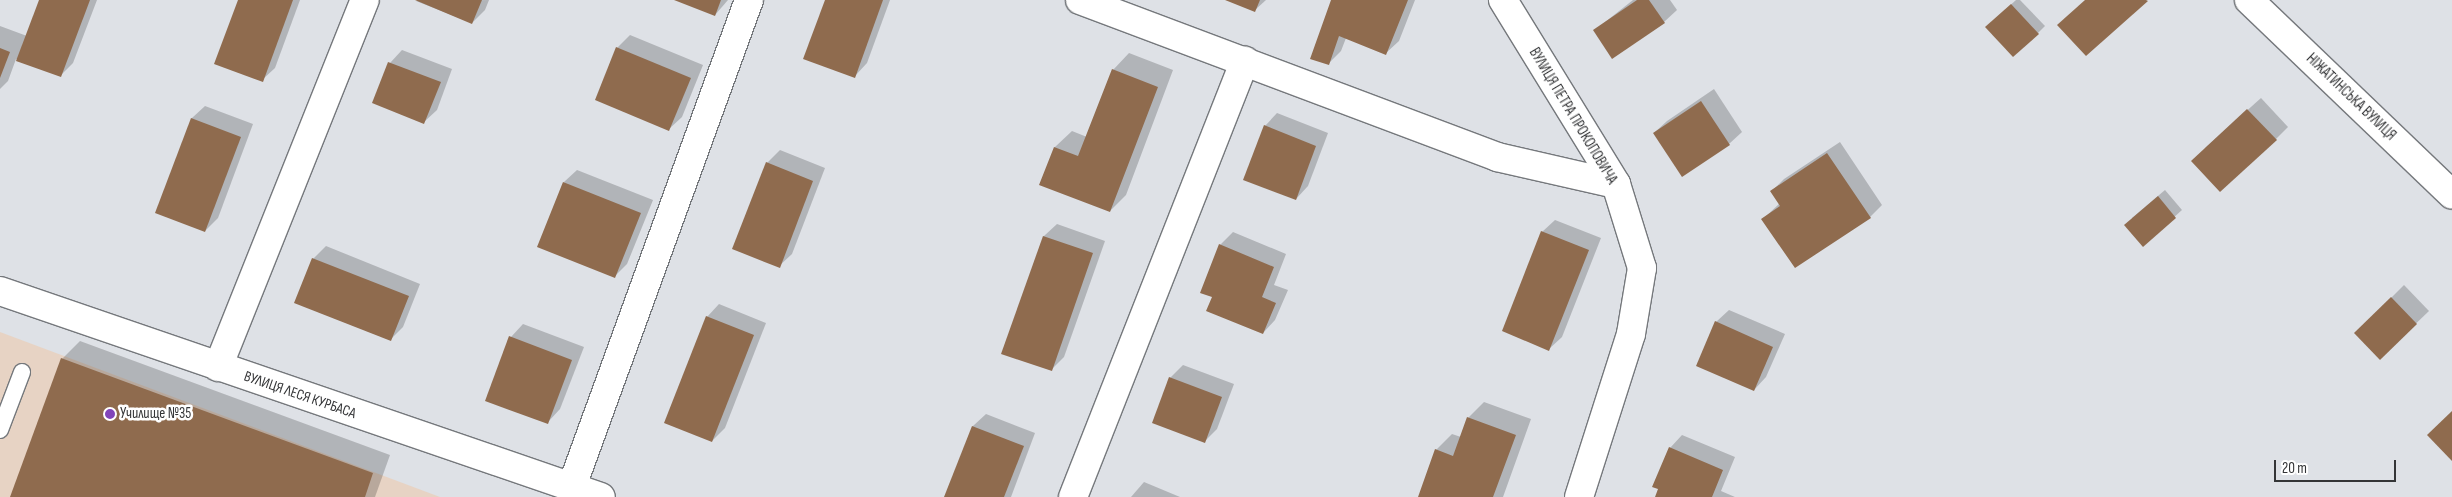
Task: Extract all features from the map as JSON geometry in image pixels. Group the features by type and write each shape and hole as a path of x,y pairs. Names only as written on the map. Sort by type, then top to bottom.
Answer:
{"street":[{"path":"218,367 365,0"},
{"path":"572,486 749,0"},
{"path":"1080,0 1497,157 1616,184"},
{"name":"ВУЛИЦЯ ПЕТРА ПРОКОПОВИЧА","path":"1503,0 1616,184 1642,268 1631,334 1579,497"},
{"name":"НІЖАТИНСЬКА ВУЛИЦЯ","path":"2249,0 2452,195"},
{"path":"1073,497 1245,61"},
{"name":"ВУЛИЦЯ ЛЕСЯ КУРБАСА","path":"0,291 601,497"}],"lane":[{"path":"0,430 22,372"}],"shaded area":[{"name":"Училище №35","path":"0,332 440,497 0,497"}],"building":[{"path":"39,0 90,0 61,77 16,61"},
{"path":"238,0 293,0 263,82 214,64"},
{"path":"415,0 482,0 472,24"},
{"path":"674,0 721,0 715,16"},
{"path":"825,0 883,0 855,78 803,59"},
{"path":"1225,0 1260,0 1255,12"},
{"path":"1331,0 1408,0 1386,55 1339,36 1329,65 1310,59"},
{"path":"1637,0 1649,0 1665,23 1612,59 1593,30"},
{"path":"2085,0 2148,1 2086,56 2057,25"},
{"path":"2011,4 2039,34 2013,57 1985,27"},
{"path":"616,47 691,78 669,131 595,100"},
{"path":"0,48 10,52 0,78"},
{"path":"388,62 441,82 424,124 372,103"},
{"path":"1112,69 1158,87 1110,212 1039,185 1054,147 1078,156"},
{"path":"1701,101 1730,145 1682,177 1653,133"},
{"path":"2247,109 2277,140 2220,192 2191,161"},
{"path":"191,118 241,137 205,232 155,213"},
{"path":"1264,125 1316,146 1296,200 1243,180"},
{"path":"1827,153 1871,218 1795,268 1761,219 1780,206 1770,191"},
{"path":"766,162 813,181 780,268 732,249"},
{"path":"563,182 641,213 615,278 537,247"},
{"path":"2158,196 2176,218 2143,247 2124,225"},
{"path":"1541,231 1589,250 1549,351 1502,331"},
{"path":"1043,236 1093,253 1052,371 1001,354"},
{"path":"1219,244 1274,267 1262,297 1276,303 1263,334 1206,311 1212,297 1200,293"},
{"path":"312,258 409,296 391,341 294,303"},
{"path":"2391,297 2417,324 2380,360 2354,333"},
{"path":"706,316 754,335 712,442 664,423"},
{"path":"1715,321 1773,347 1754,391 1696,366"},
{"path":"509,336 572,360 548,424 485,401"},
{"name":"Училище №35","path":"61,358 373,473 365,497 10,497"},
{"path":"1169,377 1222,397 1205,443 1152,423"},
{"path":"2452,411 2452,461 2427,435"},
{"path":"1467,417 1516,435 1493,497 1418,497 1435,449 1453,456"},
{"path":"972,426 1024,446 1004,497 944,497"},
{"path":"1669,447 1723,470 1712,497 1655,497 1658,489 1652,487"}],"place":[{"name":"Училище №35","path":"110,414"}]}
